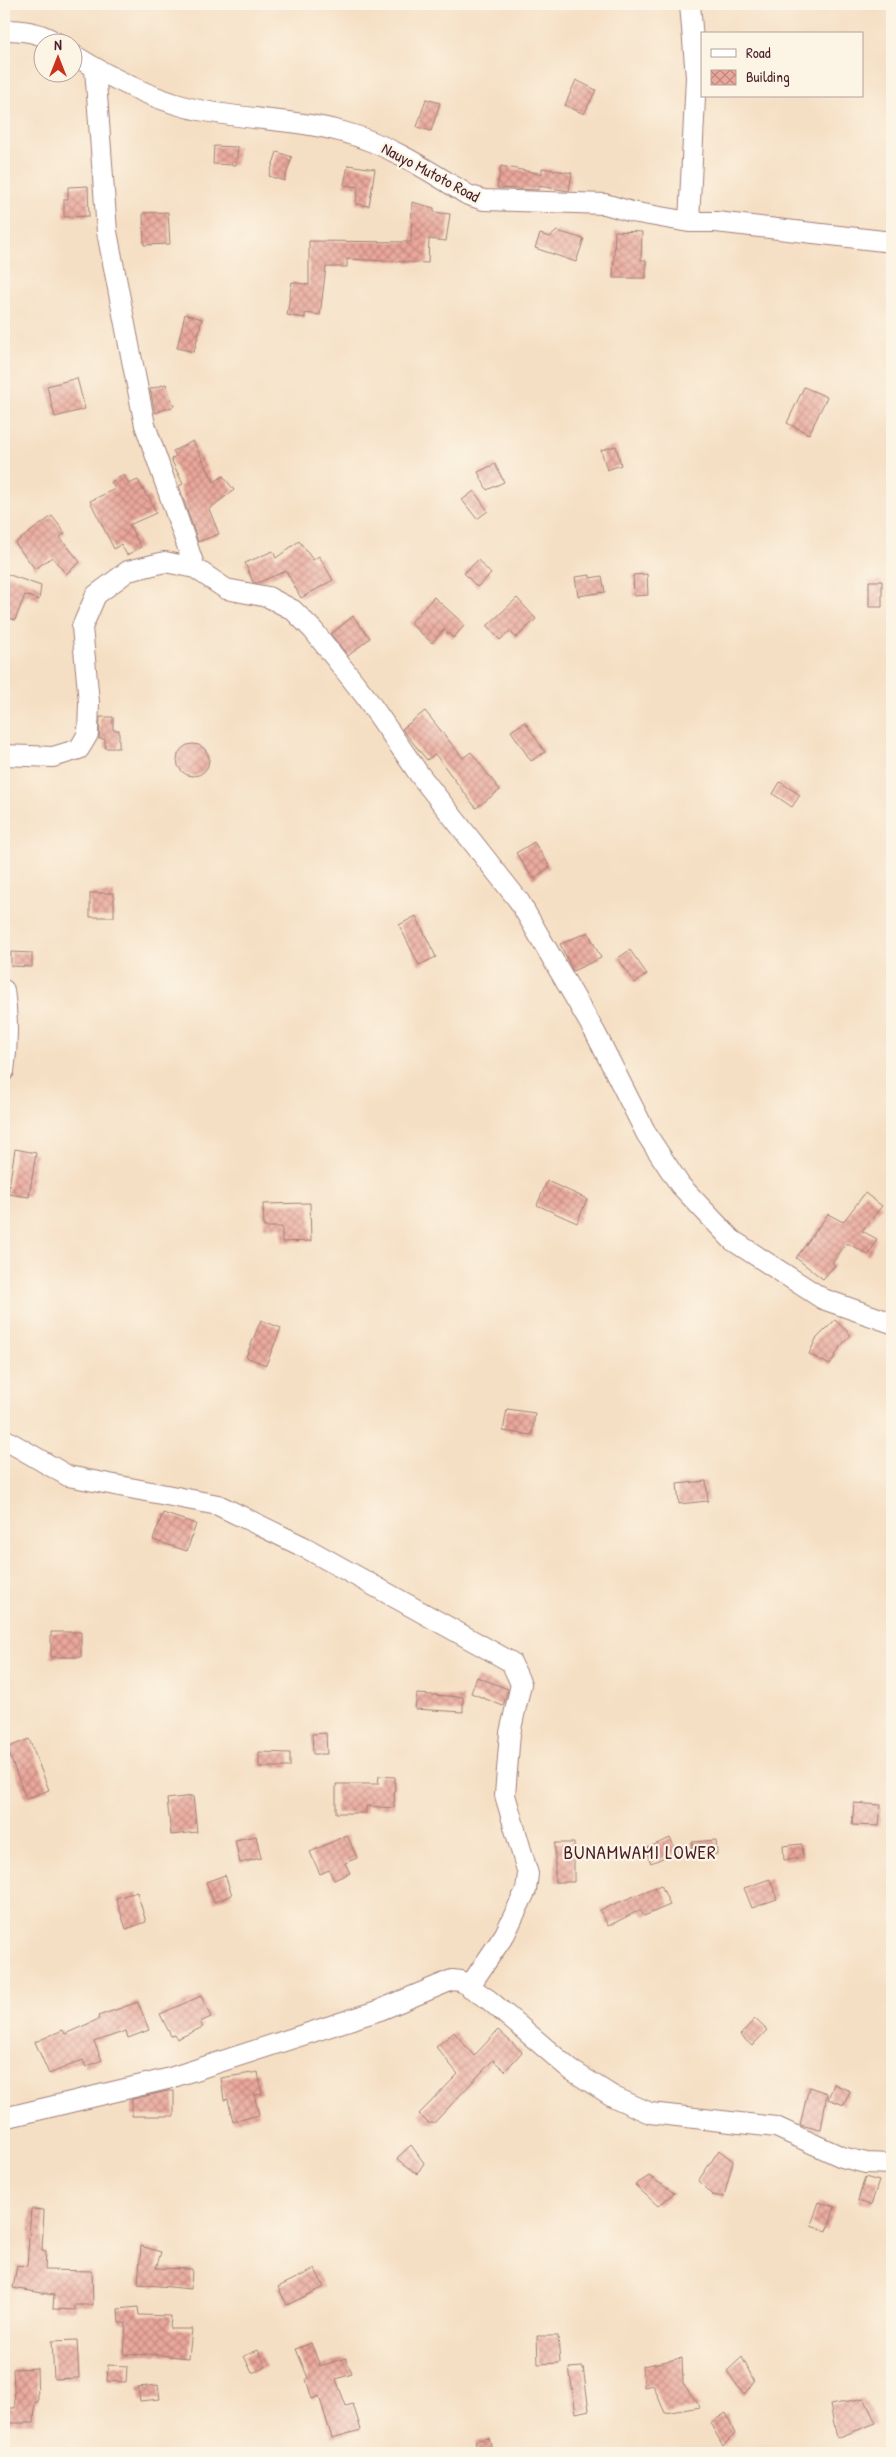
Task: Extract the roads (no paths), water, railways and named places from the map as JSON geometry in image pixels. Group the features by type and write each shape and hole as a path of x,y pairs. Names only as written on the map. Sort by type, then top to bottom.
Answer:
{"street":[{"path":"689,222 696,77 690,4"},
{"path":"4,30 32,33"},
{"name":"Nauyo Mutoto Road","path":"82,60 147,94 186,107 299,123 343,132 382,145 468,195 484,200 605,204 632,212 689,222 716,222 892,242"},
{"path":"95,68 107,232 141,406 160,471 195,568"},
{"path":"4,755 54,757 79,749 88,734 89,702 82,627 96,595 128,571 165,562 195,568 226,589 268,597 293,610 313,630 365,696 419,774 519,901 596,1034 647,1134 680,1185 732,1240 823,1299 892,1323"},
{"path":"4,990 7,1008 8,1048 4,1071"},
{"path":"4,1439 68,1476 218,1504 306,1548 511,1662 521,1684 510,1733 505,1795 528,1874 526,1890 505,1934 469,1987"},
{"path":"4,2118 167,2079 380,2010 452,1980 461,1981 489,2000 571,2070 614,2097 650,2113 776,2127 842,2157 866,2163 892,2164"}],"district":[{"name":"BUNAMWAMI LOWER","path":"640,1852"}]}
